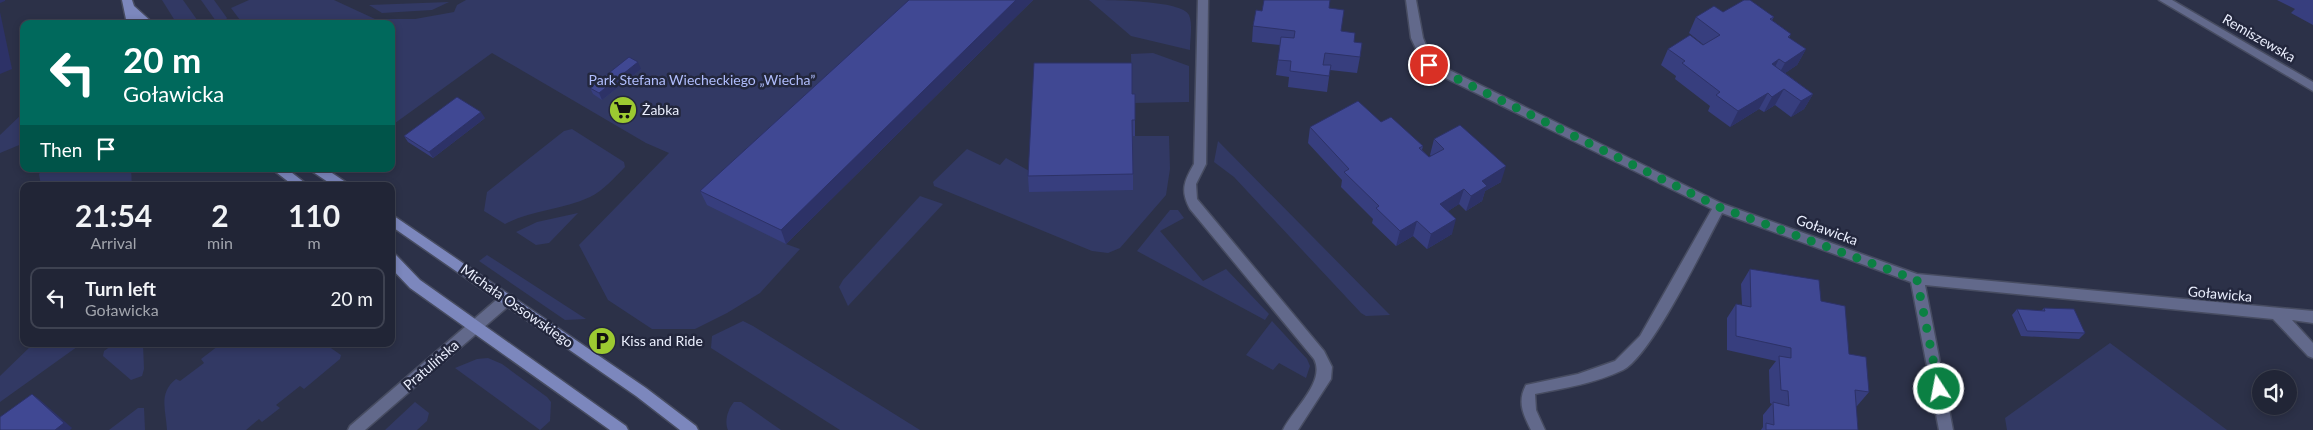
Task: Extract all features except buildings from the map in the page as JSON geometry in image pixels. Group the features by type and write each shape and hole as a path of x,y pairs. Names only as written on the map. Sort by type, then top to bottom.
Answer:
{"street":[{"path":"1203,0 1200,164 1189,184 1188,194 1194,206 1319,355 1325,367 1324,379 1290,430"},
{"name":"Goławicka","path":"1411,0 1418,38 1429,65 1719,207 1917,280 2313,317"},
{"name":"Remiszewska","path":"2164,0 2313,87"},
{"path":"129,4 132,20"},
{"path":"129,4 145,20"},
{"path":"282,172 297,182"},
{"path":"322,172 337,182"},
{"path":"1538,430 1527,403 1528,394 1531,390 1578,380 1620,365 1645,340 1719,207"},
{"name":"Michała Ossowskiego","path":"395,222 691,430"},
{"path":"395,263 415,284 621,430"},
{"path":"1917,280 1946,430"},
{"name":"Pratulińska","path":"354,430 507,299"},
{"path":"2278,315 2313,352"}],"green space":[{"path":"162,0 183,0 197,20 174,20"},
{"path":"201,0 214,0 227,18 226,20 215,20"},
{"name":"Park Stefana Wiecheckiego „Wiecha”","path":"249,0 334,0 375,19 415,19 454,12 457,5 466,0 929,0 786,244 800,249 760,293 727,313 695,329 652,329 608,300 579,245 669,153 646,143 492,53 395,123 395,20 240,20 231,8"},
{"path":"1089,0 1144,2 1173,6 1183,10 1189,15 1190,19 1190,50 1131,36"},
{"path":"449,2 432,10 382,13 369,5"},
{"path":"1153,53 1189,66 1189,102 1132,103 1131,54"},
{"path":"20,116 20,145 0,153 0,135"},
{"path":"572,129 624,162 625,167 609,184 590,197 569,205 515,219 505,224 484,211 487,192 564,131"},
{"path":"1133,136 1169,136 1170,169 1166,195 1120,248 1108,253 1092,251 934,186 933,182 967,149 1000,165 1006,158 1031,172 1133,190"},
{"path":"1218,141 1390,315 1366,316 1361,313 1234,177 1214,162"},
{"path":"41,172 131,172 132,182 40,182 39,174"},
{"path":"920,196 943,204 848,306 839,287 843,280"},
{"path":"1170,210 1178,210 1184,218 1160,231 1203,281 1226,269 1269,314 1265,320 1137,251"},
{"path":"578,213 549,243 536,245 516,232 537,222"},
{"path":"487,255 586,319 565,320 479,261"},
{"path":"743,321 920,430 840,430 711,348 712,336"},
{"path":"1272,321 1307,359 1310,366 1306,378 1279,363 1273,370 1246,355"},
{"path":"2110,343 2227,430 2007,430 2005,418"},
{"path":"30,347 77,347 0,402 0,376"},
{"path":"110,347 143,347 144,369 142,376 131,380 103,356 104,351"},
{"path":"217,347 329,347 341,355 340,359 304,389 300,386 276,405 280,408 262,422 259,419 246,430 167,430 164,402 170,384 176,379 180,381 204,363 201,359"},
{"path":"488,358 502,364 551,402 550,421 540,430 455,368 477,359"},
{"path":"415,402 429,413 427,421 417,430 385,430"},
{"path":"734,402 741,402 781,430 728,430 726,423 727,415"},
{"path":"138,408 144,408 145,430 109,430"}],"place":[{"name":"Żabka","path":"623,110"},
{"name":"Kiss and Ride","path":"602,341"}],"route":[{"path":"1429,65 1719,207 1917,280 1939,389"}]}
